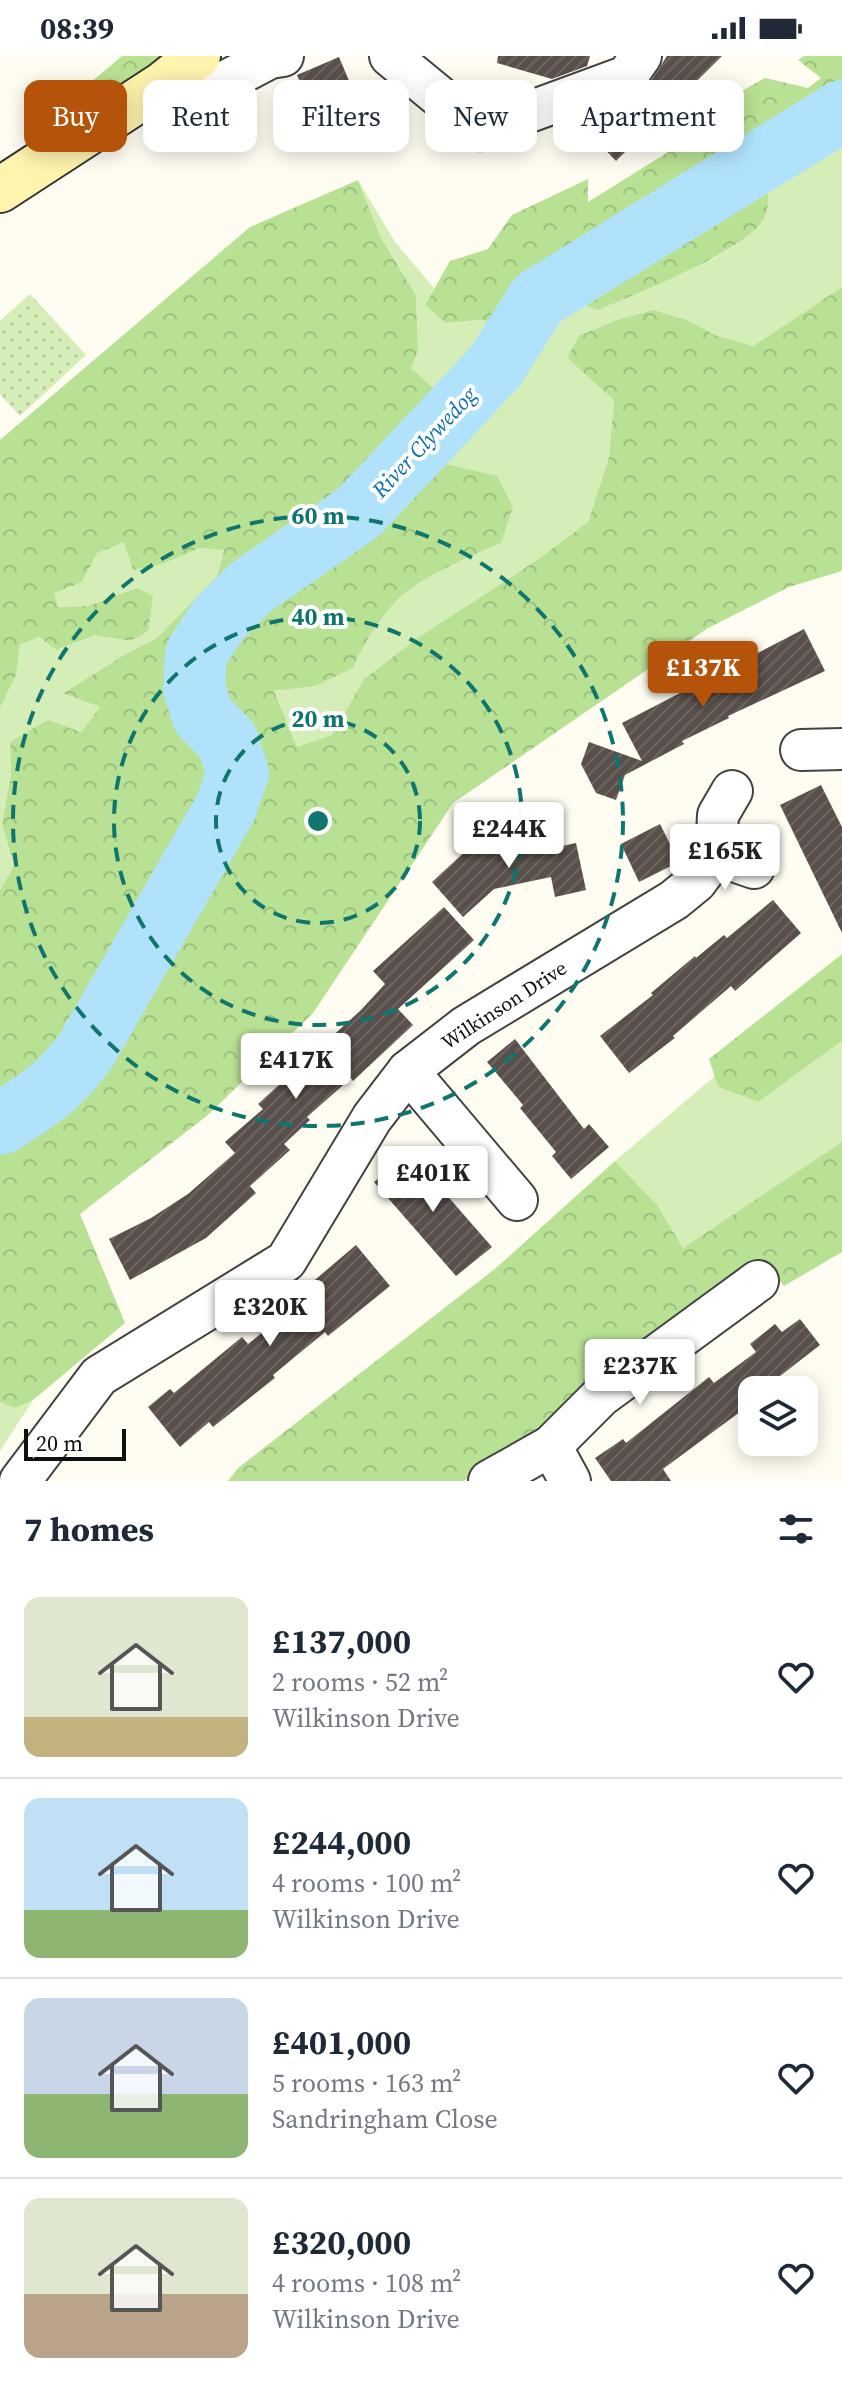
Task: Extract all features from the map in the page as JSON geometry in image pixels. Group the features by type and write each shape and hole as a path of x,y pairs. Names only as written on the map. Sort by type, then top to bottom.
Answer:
{"main road":[{"path":"168,80 198,56"},
{"path":"0,190 143,97"}],"street":[{"path":"228,80 270,58 283,56"},
{"path":"390,56 480,130 627,76 641,56"},
{"path":"801,750 842,749"},
{"path":"732,791 718,815 716,855 754,868"},
{"name":"Wilkinson Drive","path":"20,1481 99,1376 286,1261 372,1118 408,1071 466,1026 674,900 696,882 716,855"},
{"path":"408,1071 517,1200"},
{"path":"489,1481 551,1446 601,1396 758,1281"},
{"path":"551,1446 570,1481"}],"green space":[{"path":"122,56 180,56 127,93 127,80 94,80"},
{"path":"804,56 842,56 842,135 769,176 766,215 753,232 735,245 688,271 598,310 536,289 506,324 481,320 445,323 425,305 450,261 488,249 512,215 588,179 588,202 668,152 744,152 744,90 765,78 808,88 821,78 798,60"},
{"path":"842,135 842,287 753,346 715,335 689,321 567,358 614,400 609,457 588,522 534,562 419,637 364,679 332,735 297,747 274,691 316,686 353,668 375,627 406,592 440,571 501,543 438,464 421,459 475,402 513,378 520,343 538,314 555,296 598,310 713,259 753,232 764,219 769,177"},
{"path":"358,180 395,242 434,288 425,305 445,323 481,320 506,324 469,377 442,396 411,368 418,351 416,295 381,238"},
{"path":"358,180 381,238 416,295 418,351 411,368 442,396 431,429 398,453 497,476 513,507 501,543 440,571 406,592 375,627 353,668 316,686 274,691 297,747 332,735 364,679 419,637 534,562 588,522 609,457 614,400 567,358 579,336 617,320 654,310 689,321 715,335 753,346 842,287 842,571 789,587 708,628 453,803 313,1013 208,1115 80,1214 125,1323 33,1400 15,1408 0,1402 0,890 14,866 2,824 11,774 10,742 48,720 81,732 100,707 63,693 157,638 217,576 224,550 200,548 165,563 133,570 124,542 97,553 82,582 54,593 58,607 88,606 137,588 153,596 148,631 130,641 95,635 56,650 39,637 20,645 16,675 0,708 0,440 250,227"},
{"path":"30,294 86,355 20,416 0,394 0,321"},
{"path":"124,542 165,563 200,548 224,549 217,576 157,638 64,692 100,707 81,732 10,742 11,774 2,824 14,866 0,890 0,708 16,675 20,645 39,637 56,650 95,635 130,641 137,588 88,606 58,607 53,593 82,582 96,553"},
{"path":"842,954 842,1041 758,1102 718,1087 709,1059"},
{"path":"842,1041 842,1142 683,1248 657,1205 615,1161 715,1076 718,1087 758,1102"},
{"path":"842,1142 842,1252 784,1286 771,1270 464,1481 228,1481 238,1468 496,1268 615,1161 657,1205 683,1248"},
{"path":"33,1400 0,1451 0,1402 15,1408"}],"building":[{"path":"498,56 590,56 587,66 552,79 497,63"},
{"path":"667,56 722,56 698,80 651,80"},
{"path":"339,57 349,80 299,80 297,75"},
{"path":"607,152 625,152 616,161"},
{"path":"804,629 825,671 728,716 682,741 684,744 625,775 616,800 596,793 581,764 589,742 642,761 622,723"},
{"path":"821,785 842,827 842,933 780,805"},
{"path":"660,824 679,862 639,882 621,844"},
{"path":"536,834 539,851 576,843 586,890 555,897 551,877 494,889 463,917 432,882 471,846"},
{"path":"773,900 801,933 735,991 731,986 673,1036 675,1038 629,1073 600,1036 653,995 651,993 695,956 724,935 727,938"},
{"path":"444,907 474,940 398,1009 413,1025 353,1081 351,1078 307,1117 310,1120 284,1144 290,1150 250,1186 256,1193 206,1238 130,1280 109,1239 151,1218 188,1194 235,1153 225,1142 263,1109 258,1104 361,1010 385,984 373,971"},
{"path":"515,1039 584,1129 589,1124 609,1147 571,1179 552,1156 556,1152 520,1108 523,1105 487,1062"},
{"path":"409,1152 492,1247 456,1276 374,1182"},
{"path":"356,1245 390,1286 328,1336 325,1332 273,1375 275,1378 213,1427 209,1422 180,1447 148,1407 170,1389 174,1393 242,1337 248,1344 300,1302 296,1296"},
{"path":"800,1319 820,1345 780,1376 738,1376 738,1413 663,1469 671,1481 611,1481 595,1458 623,1439 626,1443 709,1377 714,1383 756,1352 750,1344 775,1324 782,1332"}],"waterway":[{"name":"River Clywedog","path":"0,1124 47,1092 85,1052 226,807 238,773 227,740 203,716 194,688 196,654 219,619 250,588 359,512 495,367 538,299 842,111"}]}
